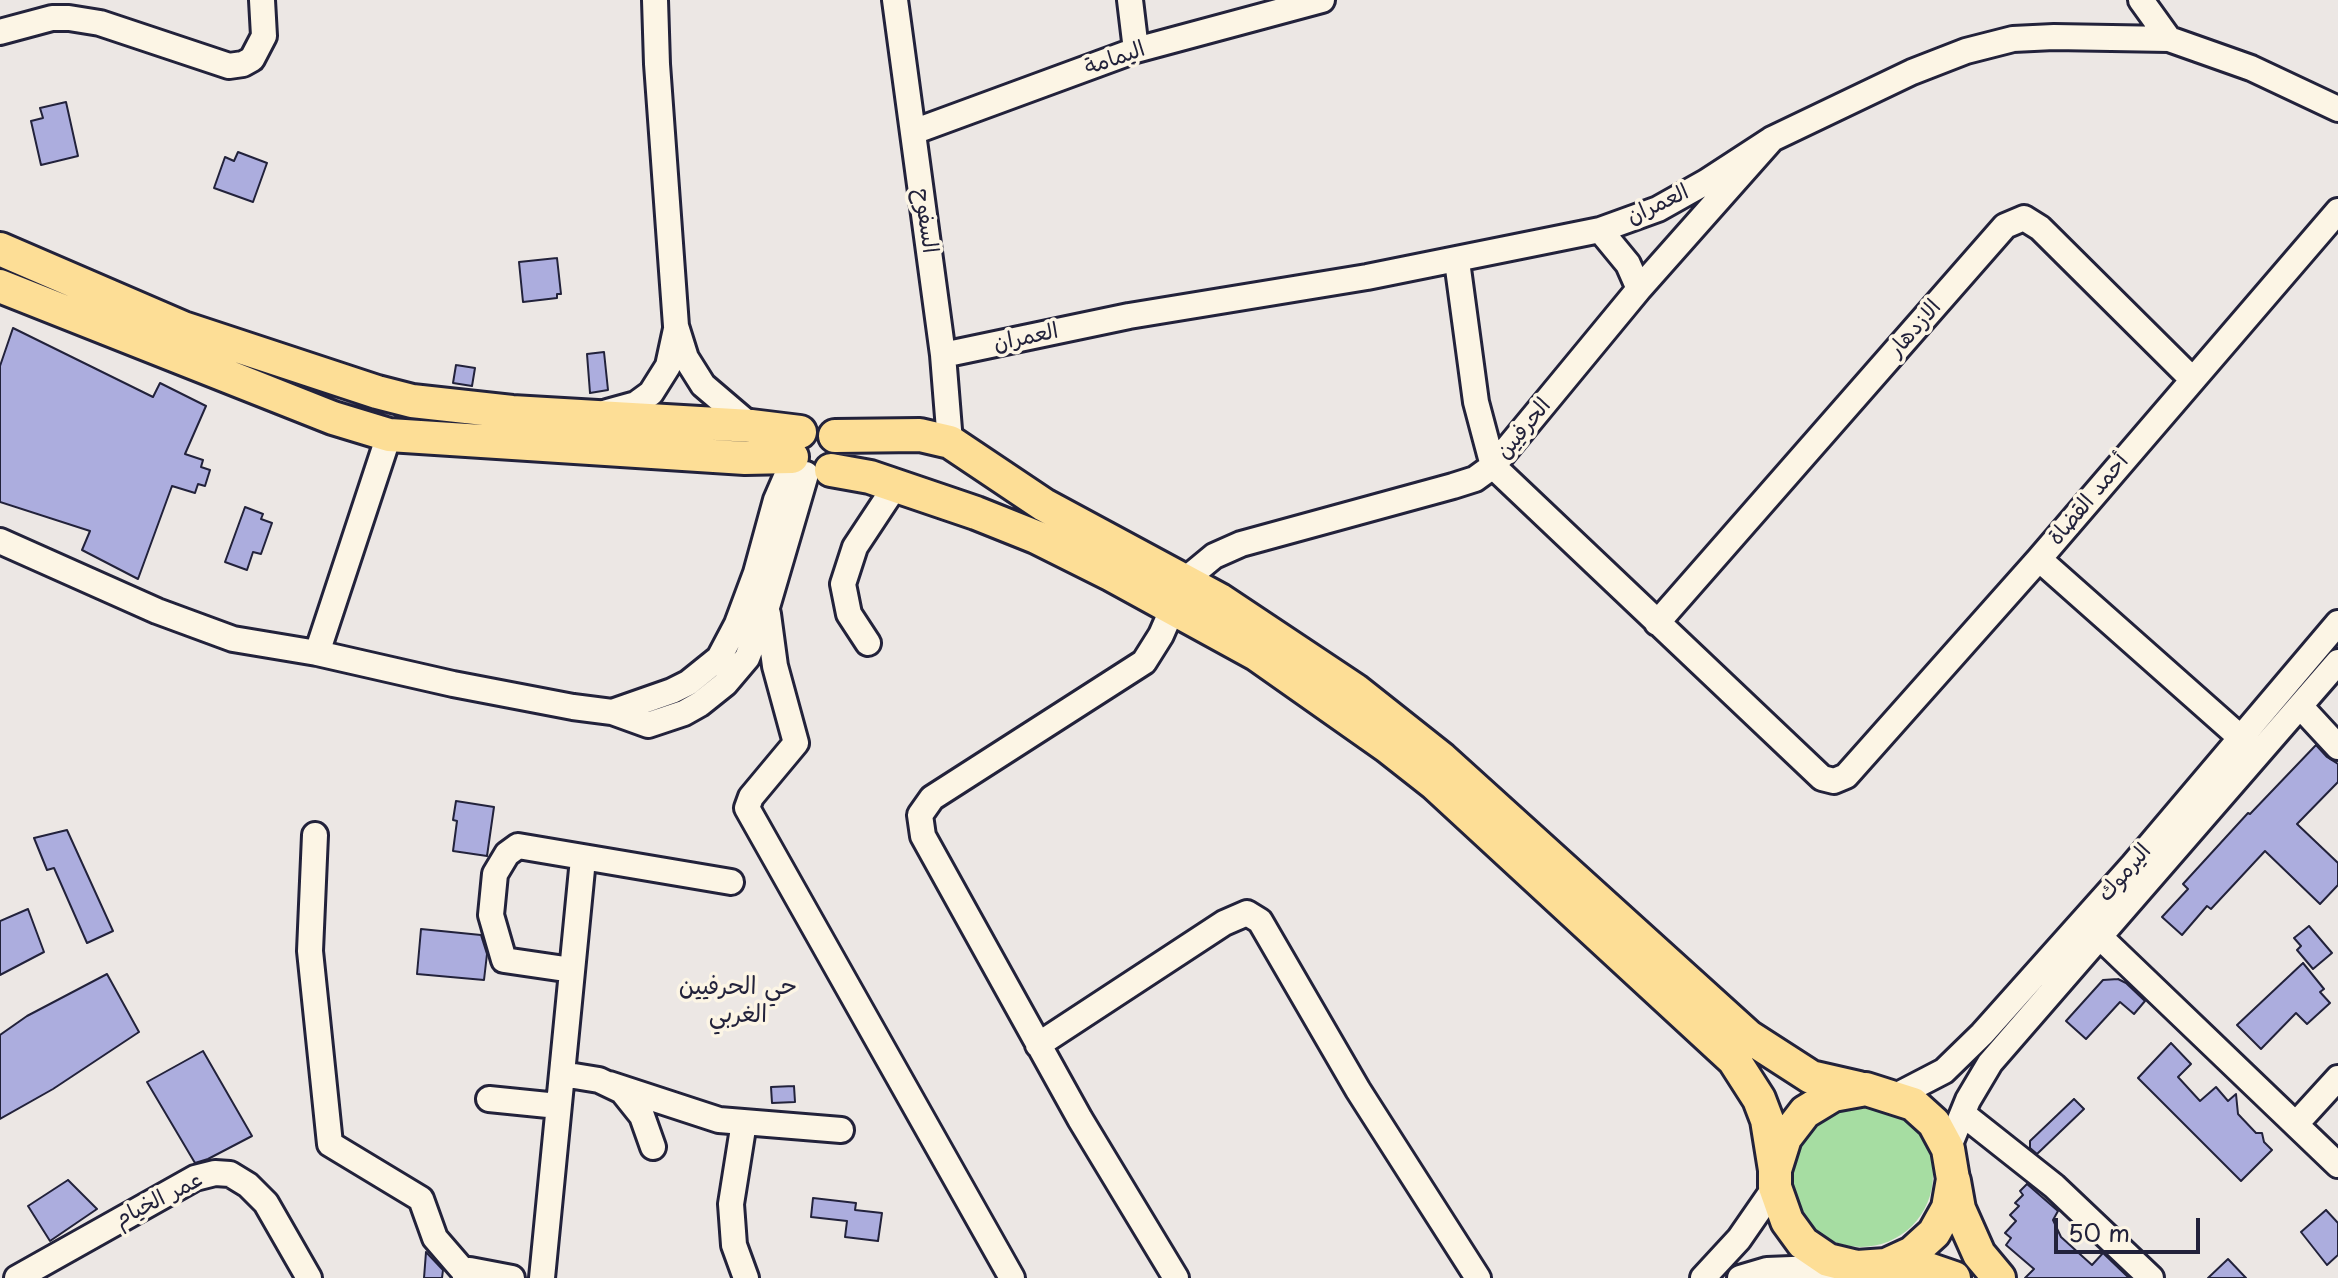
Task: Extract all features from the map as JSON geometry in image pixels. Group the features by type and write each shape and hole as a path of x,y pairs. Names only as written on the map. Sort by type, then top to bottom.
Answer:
{"main road":[{"path":"0,249 183,328 412,401 497,411 751,426 804,459 910,490 1179,594 1321,667 1407,731 1492,802 1749,1037 1811,1077 1913,1104 1934,1123 1951,1164 1959,1209 1979,1254 1999,1278"},
{"path":"0,286 333,418 389,435 745,458 804,459 840,457 840,446 835,436 935,439 1044,505 1179,594 1411,766 1668,998 1734,1060 1747,1077 1767,1120 1775,1178 1787,1221 1803,1243 1828,1260 1871,1266 1919,1266 1954,1278"},
{"path":"910,490 939,488 949,475 953,459 935,439"},
{"path":"910,490 897,469 902,453 935,439"},
{"path":"1775,1178 1785,1138 1805,1112 1833,1095 1879,1094"},
{"path":"1871,1266 1912,1253 1934,1233 1948,1208 1951,1164"}],"street":[{"path":"0,32 52,18 69,18 100,23 229,66 243,64 259,50 264,36 262,0"},
{"path":"655,0 676,326 686,358 703,385 751,426"},
{"name":"السفوح","path":"895,0 943,355 935,439"},
{"path":"1130,0 1136,50"},
{"name":"اليمامة","path":"913,132 1136,50 1322,0"},
{"path":"2141,0 2169,39"},
{"name":"العمران","path":"943,355 1129,316 1457,261 1600,230 1658,209 1772,139 1912,72 1966,51 2013,39 2169,39 2251,68 2338,109"},
{"name":"الحرفيين","path":"1179,594 1204,562 1228,548 1453,486 1475,479 1493,466 1639,289 1772,139"},
{"name":"أحمد القضاة","path":"1657,623 1822,778 1834,781 1846,776 2039,559 2338,211"},
{"name":"الازدهار","path":"1657,623 2005,226 2024,218 2040,228 2192,379"},
{"path":"1600,230 1628,264 1639,289"},
{"path":"1457,261 1476,402 1493,466 1657,623"},
{"path":"588,416 636,404 651,393 668,366 676,326"},
{"path":"317,653 389,435"},
{"path":"0,541 192,625 233,639 317,653 453,684 612,712 648,725 673,718 700,704 725,684 747,658 767,607 804,459"},
{"path":"612,712 688,683 719,658 737,624 756,573 776,500 804,459"},
{"path":"868,643 849,614 843,584 855,547 910,490"},
{"path":"2039,559 2248,745"},
{"path":"1176,1278 1038,1045 923,836 920,815 932,798 1144,662 1153,651 1179,594"},
{"path":"767,607 775,666 796,743 751,797 747,808 1012,1278"},
{"name":"اليرموك","path":"1951,1164 1963,1114 1977,1080 2099,936 2248,745 2338,623"},
{"name":"اليرموك","path":"1879,1094 1944,1071 1982,1034 2133,865 2248,745 2300,706 2338,662"},
{"path":"2300,706 2338,747"},
{"path":"315,835 310,951 330,1144 421,1199 435,1238 466,1277 470,1270 512,1278"},
{"path":"572,970 504,960 491,915 495,874 507,854 518,846 731,882"},
{"path":"542,1278 583,859"},
{"path":"1038,1045 1224,923 1247,913 1260,921 1358,1090 1478,1278"},
{"path":"2099,936 2338,1165"},
{"path":"562,1074 599,1080 719,1120 841,1130"},
{"path":"2296,1124 2338,1078"},
{"path":"609,1084 622,1091 637,1109 648,1128 653,1147"},
{"path":"489,1099 558,1106"},
{"path":"1963,1114 2054,1186 2151,1278"},
{"path":"744,1122 731,1204 734,1245 746,1278"},
{"name":"عمر الخيام","path":"17,1278 195,1178 215,1173 230,1174 248,1185 266,1203 309,1278"},
{"path":"1703,1278 1739,1239 1775,1178"},
{"path":"1740,1278 1767,1270 1871,1266"}],"green space":[{"path":"1861,1103 1889,1108 1912,1124 1928,1147 1933,1175 1928,1203 1912,1226 1889,1242 1861,1247 1833,1242 1810,1226 1794,1203 1789,1175 1794,1147 1810,1124 1833,1108"}],"building":[{"path":"66,102 78,156 41,165 31,121 43,118 40,108"},
{"path":"238,152 267,163 253,202 214,188 225,157 234,161"},
{"path":"557,258 561,294 557,294 557,298 523,302 519,262"},
{"path":"13,328 153,397 160,383 206,406 185,454 203,460 201,467 210,470 205,486 198,484 195,493 172,486 138,579 82,550 90,531 0,502 0,366"},
{"path":"604,352 608,390 590,393 587,354"},
{"path":"456,365 475,368 472,386 453,383"},
{"path":"245,507 263,514 261,519 272,523 261,554 253,552 247,570 225,562"},
{"path":"2316,745 2338,764 2338,782 2297,824 2338,863 2338,885 2320,904 2265,851 2211,909 2207,906 2182,935 2162,917 2188,889 2183,884"},
{"path":"456,801 494,807 487,856 453,851"},
{"path":"67,830 113,931 87,943 54,868 47,870 34,838"},
{"path":"28,909 44,952 0,975 0,921"},
{"path":"2309,926 2332,953 2313,969 2297,950 2301,946 2294,938"},
{"path":"421,929 481,935 487,954 484,980 417,974"},
{"path":"2303,963 2324,989 2320,992 2330,1003 2307,1024 2296,1013 2261,1049 2237,1025"},
{"path":"107,974 139,1032 53,1089 0,1119 0,1035 27,1016"},
{"path":"2118,979 2145,1001 2134,1014 2120,1002 2086,1039 2066,1021 2103,980"},
{"path":"2171,1043 2191,1064 2178,1077 2200,1101 2216,1087 2228,1101 2236,1094 2238,1114 2256,1133 2262,1133 2264,1142 2272,1150 2241,1181 2138,1078"},
{"path":"203,1051 252,1136 195,1163 147,1082"},
{"path":"794,1086 795,1102 772,1103 771,1087"},
{"path":"2074,1099 2084,1109 2037,1154 2030,1148 2030,1141"},
{"path":"68,1180 97,1209 50,1241 28,1206"},
{"path":"2027,1184 2058,1211 2053,1220 2061,1237 2092,1265 2103,1253 2129,1278 2025,1278 2034,1269 2006,1245 2011,1238 2005,1233 2016,1221 2010,1215 2019,1206 2015,1203 2023,1195 2020,1191"},
{"path":"813,1198 856,1203 855,1210 882,1213 878,1241 845,1237 847,1221 811,1217"},
{"path":"2326,1210 2338,1223 2338,1255 2327,1265 2301,1232"},
{"path":"426,1252 443,1270 442,1278 424,1278"},
{"path":"2228,1259 2246,1278 2208,1278"}],"district":[{"name":"حي الحرفيين الغربي","path":"738,1001"}]}
